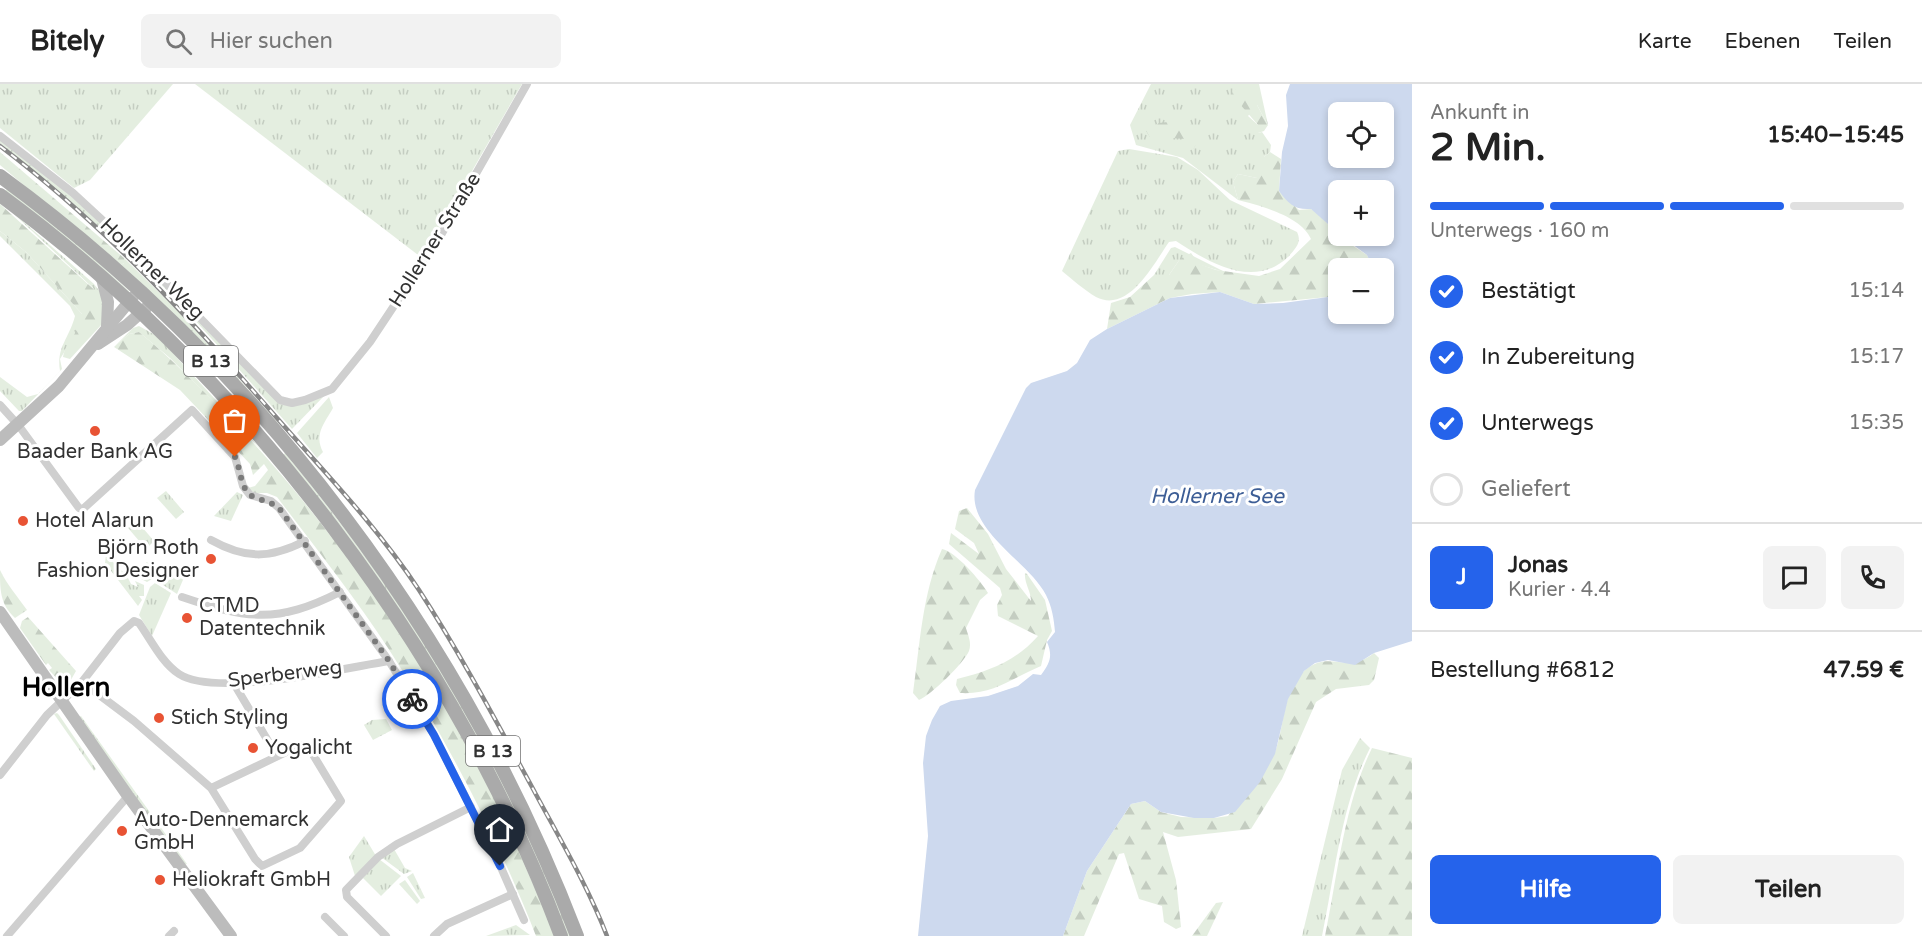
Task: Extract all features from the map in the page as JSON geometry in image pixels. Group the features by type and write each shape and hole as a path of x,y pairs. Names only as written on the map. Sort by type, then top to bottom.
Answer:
{"main road":[{"name":"B 13","path":"0,176 84,242 190,339 267,423 338,509 388,577 441,659 508,778 577,936"},
{"name":"B 13","path":"0,195 129,303 203,376 263,442 328,522 396,617 430,670 493,786 523,847 561,936"}],"street":[{"name":"Hollerner Straße","path":"332,389 370,342 441,235 527,84"},
{"name":"Hollerner Weg","path":"0,136 73,194 125,241 280,400 292,403 332,389"},
{"path":"102,279 108,302 107,326"},
{"path":"95,346 107,326 138,291"},
{"path":"0,440 19,426 95,346 141,315 151,303"},
{"path":"0,405 19,426 79,508 83,508 192,410 235,457 243,486 250,495 271,501 305,541 389,661 433,734 525,920"},
{"path":"210,540 228,549 253,555 282,552 305,541"},
{"path":"182,597 221,611 250,616 271,615 307,608 340,592"},
{"path":"0,612 128,796 231,936"},
{"name":"Sperberweg","path":"82,682 120,633 134,621 140,623 179,674 200,681 261,681 389,661"},
{"path":"1,771 47,716 82,682 134,721 211,788 255,859 262,866 300,848 341,801 305,745 301,744 211,788"},
{"path":"233,682 277,756"},
{"path":"7,936 128,796"},
{"path":"386,936 347,897 346,890 378,857 397,844 471,807"},
{"path":"434,936 447,924 513,894"},
{"path":"325,917 345,936"}],"green space":[{"path":"0,84 173,84 90,180 74,188 0,128"},
{"path":"195,84 522,84 422,258"},
{"path":"1151,84 1259,84 1268,125 1257,105 1248,116 1258,125 1258,133 1262,132 1271,145 1270,152 1264,157 1265,163 1257,178 1238,174 1233,182 1238,200 1183,158 1136,145 1130,125"},
{"path":"1237,89 1257,105 1268,125 1264,131 1258,133 1258,125 1232,95 1233,90"},
{"path":"1176,121 1207,129 1193,149 1187,139 1150,137 1146,131 1159,123"},
{"path":"0,139 82,206 140,259 251,375 284,405 325,395 292,429 177,300 117,242 0,143"},
{"path":"1129,149 1177,157 1198,170 1230,200 1297,232 1299,242 1296,248 1276,266 1262,271 1247,272 1232,270 1176,241 1169,242 1148,273 1130,293 1119,299 1108,300 1096,297 1062,271 1118,151"},
{"path":"0,152 124,258 124,263 121,265 109,257 0,165"},
{"path":"1270,152 1281,159 1279,191 1299,210 1311,209 1328,224 1328,246 1353,246 1368,258 1328,258 1328,297 1254,304 1220,292 1192,294 1170,298 1107,329 1111,303 1130,297 1154,275 1169,275 1180,259 1191,253 1199,264 1216,270 1259,276 1280,269 1311,239 1299,224 1290,218 1238,200 1233,182 1238,174 1257,178 1257,169 1262,166 1264,157"},
{"path":"8,188 70,237 129,291 130,295 4,192"},
{"path":"0,201 94,284 101,293 105,310 93,288"},
{"path":"0,204 100,295 105,310 103,323 70,359 63,357 79,326 82,314 26,252 0,231"},
{"path":"0,231 26,252 82,314 82,323 60,359 62,369 22,411 19,411 0,391 0,377 27,397 38,394 60,371 59,363 61,349 75,316 70,306 0,236"},
{"path":"1175,247 1227,273 1180,259 1169,275 1154,275 1171,248"},
{"path":"109,257 121,265 124,263 124,258 177,310 283,428"},
{"path":"139,326 157,336 269,458 170,358 139,332 129,334 114,347 133,328"},
{"path":"139,332 225,413 278,471 327,531 373,594 415,659 491,795 556,936 536,936 505,861 469,788 430,717 375,629 277,497 267,493 254,493 248,488 255,486 268,470 264,464 253,475 250,464 180,390 114,347 129,334"},
{"path":"329,397 333,408 321,429 320,446 323,452 317,458 297,433"},
{"path":"285,453 318,493 379,576 437,663 488,752 520,815 572,936 566,936 283,455"},
{"path":"166,491 184,512 176,519 157,498"},
{"path":"237,492 243,495 231,521 214,516"},
{"path":"967,508 988,534 1006,569 1031,601 1025,573 1045,600 1052,631 1047,640 1041,666 993,688 960,693 956,685 957,679 1001,664 1021,652 1038,636 998,616 997,605 1002,595 1000,588 949,544 951,533 979,554 974,543 955,529 959,511"},
{"path":"136,520 154,541 146,549 128,528"},
{"path":"942,549 954,555 974,574 988,593 980,600 966,628 970,645 966,656 939,685 919,700 913,693 923,620 930,584"},
{"path":"106,555 127,576 131,584 138,587 135,581 144,585 144,596 139,596 142,600 138,606 105,563"},
{"path":"147,562 159,575 147,582 133,575"},
{"path":"186,563 188,568 177,594 160,583"},
{"path":"0,570 27,610 15,618 6,607 2,596"},
{"path":"155,583 171,593 152,636 139,615 150,587"},
{"path":"28,617 76,671 68,685 63,685 49,670 52,668 48,663 46,665 20,628 22,621"},
{"path":"1374,653 1379,658 1374,680 1369,685 1336,689 1316,702 1282,779 1251,829 1178,837 1163,832 1176,880 1181,927 1176,929 1164,922 1162,906 1139,899 1124,853 1119,854 1084,936 1063,936 1087,871 1131,804 1145,801 1161,812 1181,817 1228,816 1271,760 1278,742 1288,698 1298,678 1305,670 1322,662 1355,662"},
{"path":"57,713 96,769 94,771 54,714"},
{"path":"81,716 187,864 182,865 79,717"},
{"path":"386,719 392,730 373,740 364,725 372,720"},
{"path":"1360,738 1370,748 1345,816 1322,936 1302,936 1342,770"},
{"path":"1372,748 1412,758 1412,936 1325,936 1348,816 1362,770"},
{"path":"364,836 376,856 355,876 349,857"},
{"path":"394,849 405,868 412,871 404,874 381,857"},
{"path":"379,859 401,876 381,896 363,878"},
{"path":"413,873 425,898 421,899 407,877"},
{"path":"405,880 420,901 417,904 399,884"},
{"path":"1223,902 1207,936 1192,936 1216,903"},
{"path":"516,925 530,935 486,936"}],"water":[{"name":"Hollerner See","path":"1290,84 1412,84 1412,641 1374,653 1355,665 1328,660 1315,663 1304,671 1288,699 1275,754 1260,782 1235,812 1214,818 1194,818 1161,812 1145,801 1131,804 1087,871 1063,936 918,936 928,836 923,763 926,736 932,720 940,706 951,701 988,696 1018,686 1033,674 1041,675 1050,659 1047,642 1055,632 1046,595 1027,570 990,533 975,505 975,490 1026,388 1031,383 1067,371 1077,363 1090,340 1107,329 1170,298 1220,292 1254,304 1328,297 1328,324 1394,324 1394,258 1368,258 1355,246 1394,246 1394,180 1328,180 1328,224 1311,209 1296,207 1289,203 1279,191 1282,152 1288,126 1286,95"}],"railway":[{"path":"0,146 77,210 150,279 251,389 388,547 419,590 477,687 572,860 607,936"}],"way so far":[{"path":"235,457 243,486 250,495 271,501 279,508 305,541 389,661 412,699"}],"place":[{"name":"Baader Bank AG","path":"95,431"},
{"name":"Hotel Alarun","path":"23,521"},
{"name":"Björn Roth Fashion Designer","path":"211,559"},
{"name":"CTMD Datentechnik","path":"187,618"},
{"name":"Stich Styling","path":"159,718"},
{"name":"Yogalicht","path":"253,748"},
{"name":"Auto-Dennemarck GmbH","path":"122,831"},
{"name":"Heliokraft GmbH","path":"160,880"}],"district":[{"name":"Hollern","path":"66,687"}],"route":[{"path":"412,699 434,735 500,866"}]}
